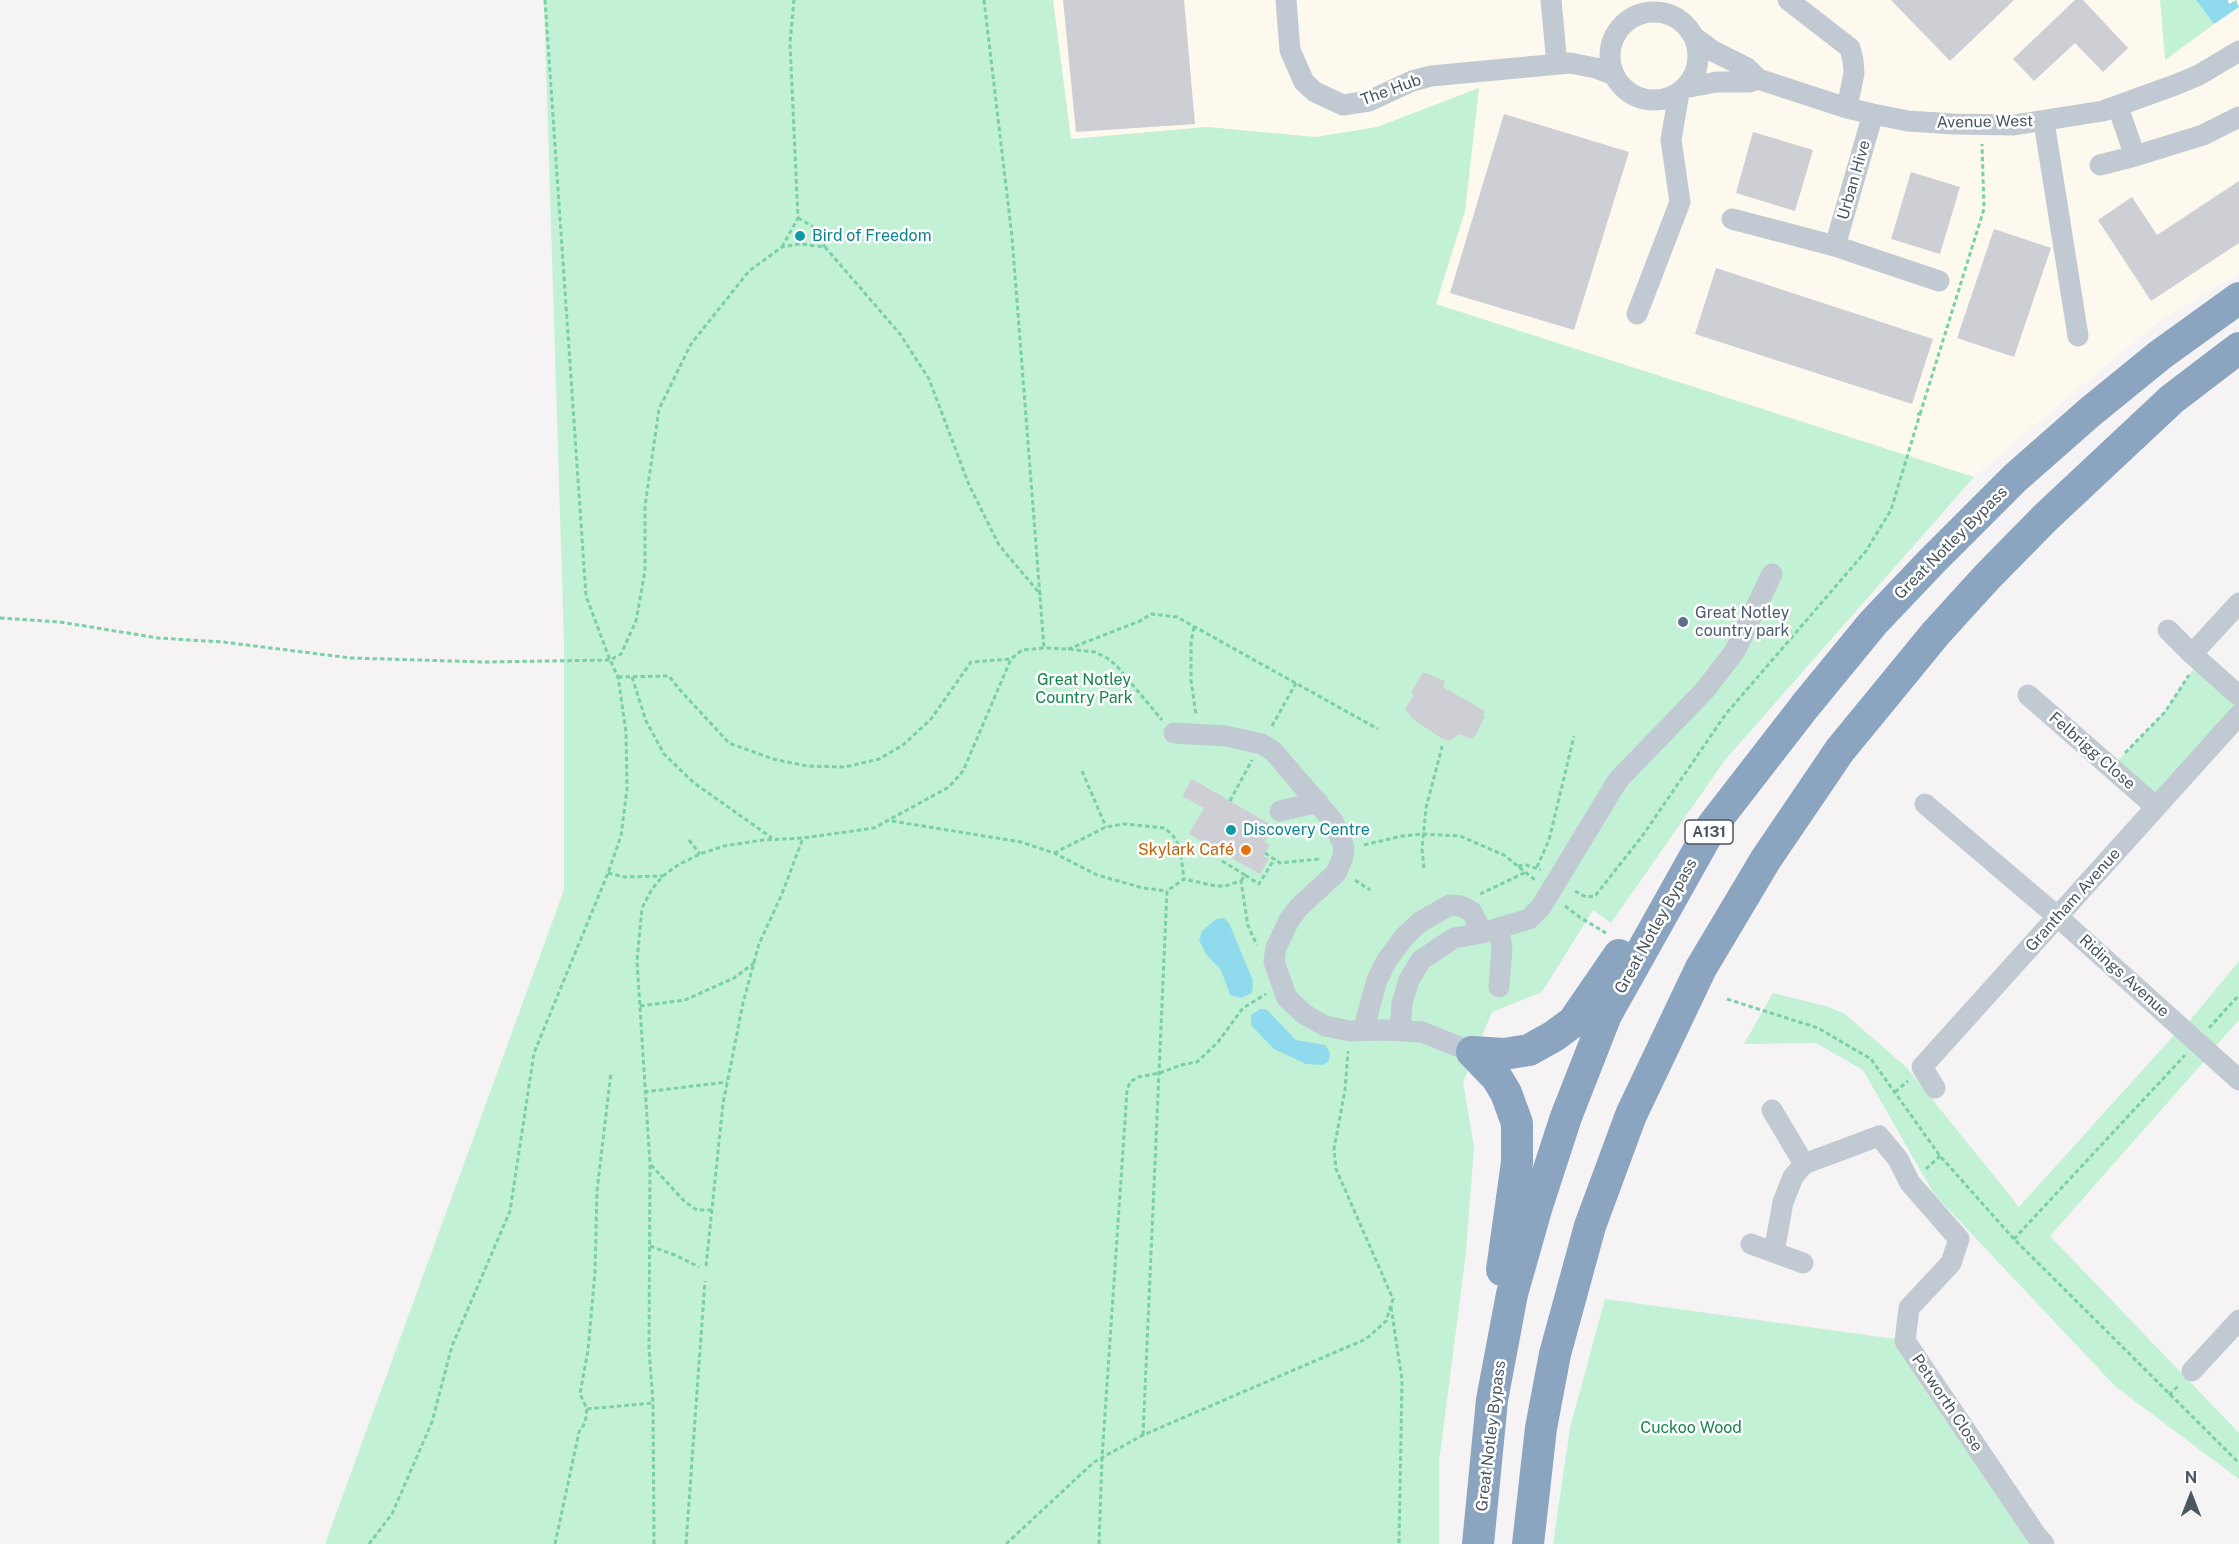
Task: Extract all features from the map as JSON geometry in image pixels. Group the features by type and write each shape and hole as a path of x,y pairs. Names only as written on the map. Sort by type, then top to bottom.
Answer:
{"highway":[{"name":"Great Notley Bypass","path":"1478,1544 1492,1400 1512,1294 1566,1117 1606,1015 1712,826 1873,623 1973,520 2015,478 2090,412 2160,355 2239,298"},
{"path":"1528,1544 1541,1428 1553,1364 1590,1226 1631,1115 1707,958 1766,859 1840,750 1936,633 2046,517 2172,399 2239,348"},
{"path":"1472,1052 1504,1054 1528,1050 1554,1036 1573,1022 1712,826"},
{"path":"1472,1052 1497,1078 1506,1093 1516,1123 1517,1162 1499,1294 1492,1400"}],"street":[{"name":"The Hub","path":"1286,0 1290,50 1304,82 1315,92 1343,105 1369,101 1412,81 1431,76 1563,63 1596,68 1614,75"},
{"path":"1551,0 1563,63"},
{"path":"1618,30 1643,13 1660,12 1662,7 1679,20 1694,37 1697,64 1693,77 1682,90 1661,100 1642,99 1630,94 1621,86 1614,75 1610,55 1618,30 1631,0"},
{"path":"1788,0 1850,48 1854,73 1847,108"},
{"name":"The Hub","path":"1563,63 1589,53 1618,30"},
{"name":"Avenue West","path":"1694,37 1713,51 1747,68 1758,79 1847,108 1873,114 1908,121 1954,124 2014,125 2044,122 2118,107 2151,96 2199,75 2239,51"},
{"name":"Avenue West","path":"1682,90 1717,82 1749,82 1758,79"},
{"path":"1637,314 1680,202 1671,140 1682,90"},
{"path":"1642,99 1671,140"},
{"path":"2118,107 2134,156"},
{"name":"Urban Hive","path":"1836,246 1873,114"},
{"path":"2100,165 2203,135 2239,117"},
{"path":"2044,122 2078,336"},
{"path":"1732,219 1836,246 1939,281"},
{"path":"1400,1031 1402,1003 1409,980 1421,960 1455,938 1490,931 1529,919 1541,907 1618,780 1705,690 1735,651 1772,574"},
{"path":"2196,656 2239,603"},
{"path":"2168,630 2239,696"},
{"name":"Felbrigg Close","path":"2028,695 2156,807"},
{"name":"Grantham Avenue","path":"1935,1088 1922,1067 2239,715"},
{"path":"1174,733 1226,736 1262,744 1273,751 1333,821 1344,847 1343,857 1333,878 1299,907 1289,920 1276,948 1274,962 1287,998 1304,1014 1325,1026 1357,1031 1422,1032 1472,1052"},
{"path":"1280,811 1318,802"},
{"name":"Ridings Avenue","path":"1925,804 2058,917 2239,1080"},
{"path":"1357,1031 1387,960 1405,936 1420,922 1450,905 1461,906 1472,912 1502,948 1499,987"},
{"path":"1422,1032 1414,1014 1415,992 1430,969 1444,954 1490,931"},
{"path":"1772,1110 1799,1170 1783,1202 1774,1252"},
{"name":"Petworth Close","path":"1799,1170 1879,1136 1898,1159 1910,1183 1959,1239 1951,1263 1909,1308 1905,1341 2044,1544"},
{"path":"1751,1244 1803,1263"},
{"path":"2192,1371 2239,1320"}],"path":[{"path":"369,1544 392,1514 432,1422 452,1346 510,1211 534,1053 608,873 621,836 627,789 626,732 618,677 586,596 545,0"},
{"path":"0,618 60,622 158,638 223,642 351,658 485,662 610,660 621,654 636,621 645,571 645,506 660,409 691,344 749,271 782,247 798,218 790,43 794,0"},
{"path":"984,0 1012,237 1044,648"},
{"path":"798,218 812,226 825,247 900,334 929,380 969,485 999,545 1041,595"},
{"path":"782,247 800,244 825,247"},
{"path":"1344,847 1423,834 1460,836 1504,855 1526,872 1554,887 1586,897 1595,896 1643,835 1725,715 1866,550 1891,510 1920,414 1917,414"},
{"path":"1068,649 1140,621 1151,614 1177,617 1378,729"},
{"path":"1194,627 1191,643 1191,680 1199,734"},
{"path":"654,1544 653,1402 649,1349 650,1164 637,961 642,908 652,889 663,876 678,865 700,854 724,846 874,828 949,787 963,771 1011,659 1022,650 1044,648 1095,652 1116,665 1174,733"},
{"path":"2111,768 2165,712 2196,656"},
{"path":"618,677 669,676 729,743 807,766 845,766 879,759 903,745 931,719 971,662 1011,659"},
{"path":"632,677 646,721 664,754 694,783 774,839"},
{"path":"1537,867 1549,840 1574,736"},
{"path":"1424,868 1423,834 1426,808 1443,743"},
{"path":"1082,771 1106,827"},
{"path":"890,821 1021,842 1054,853 1098,875 1152,890 1167,891 1184,879 1226,886 1241,880 1245,875"},
{"path":"1054,853 1106,827 1125,824 1165,828 1180,848 1184,879"},
{"path":"706,1266 727,1082 759,944 782,894 803,838"},
{"path":"689,840 700,854"},
{"path":"1265,853 1280,863 1323,859"},
{"path":"1222,861 1259,884 1275,858"},
{"path":"1480,894 1526,872"},
{"path":"608,873 625,877 663,876"},
{"path":"1241,880 1248,926 1264,958 1274,962"},
{"path":"1554,887 1581,918 1606,933"},
{"path":"1143,1435 1167,891"},
{"path":"640,1006 685,1000 734,978 754,963"},
{"path":"1099,1544 1102,1458 1127,1091 1130,1082 1138,1077 1197,1062 1218,1042 1243,1008 1281,986"},
{"path":"2014,1239 2239,995"},
{"path":"1727,999 1818,1028 1871,1059 1940,1156 2014,1239 2239,1463"},
{"path":"1006,1544 1094,1462 1143,1435 1366,1339 1386,1321 1393,1299 1336,1169 1334,1149 1357,1031"},
{"path":"555,1544 579,1432 585,1423 587,1409 580,1394 588,1350 589,1317 595,1272 597,1191 611,1072"},
{"path":"644,1092 727,1082"},
{"path":"650,1164 685,1202 697,1210 712,1210"},
{"path":"650,1245 699,1267"},
{"path":"686,1544 705,1281"},
{"path":"1391,1304 1402,1380 1400,1544"},
{"path":"587,1409 653,1402"}],"shaded area":[{"path":"1053,0 2239,0 2239,273 2154,325 1974,477 1436,304 1465,211 1479,88 1377,127 1316,137 1207,127 1070,139"}],"green space":[{"name":"Great Notley Country Park","path":"544,0 1053,0 1071,139 1207,127 1316,137 1377,127 1479,88 1465,211 1436,304 1974,477 1725,760 1611,923 1593,910 1542,992 1492,1012 1463,1082 1474,1147 1466,1252 1439,1462 1439,1544 325,1544 564,890 564,642"},
{"path":"2160,0 2196,0 2214,24 2165,60"},
{"path":"2200,659 2239,696 2239,715 2156,807 2111,768 2165,712"},
{"path":"2239,961 2239,1020 2214,1048 2187,1024"},
{"path":"1773,993 1826,1006 1845,1014 1907,1068 2019,1207 2177,1032 2206,1059 2050,1236 2239,1433 2239,1479 2116,1387 1934,1194 1863,1070 1816,1043 1744,1044"},
{"name":"Cuckoo Wood","path":"1605,1299 1903,1340 2034,1544 1553,1544 1570,1428"}],"water":[{"path":"2196,0 2228,0 2229,4 2236,0 2239,7 2214,24"},
{"path":"1224,918 1229,923 1253,981 1252,993 1241,998 1230,995 1221,970 1206,954 1199,940 1202,931 1216,919"},
{"path":"1260,1009 1266,1009 1296,1040 1325,1045 1330,1053 1329,1061 1323,1065 1306,1064 1274,1049 1251,1025 1251,1015"}],"building":[{"path":"1063,0 1184,0 1195,124 1076,132"},
{"path":"1891,0 2014,0 1950,61"},
{"path":"2075,0 2083,0 2128,48 2103,72 2075,43 2034,81 2013,59"},
{"path":"1504,114 1629,152 1574,330 1450,293"},
{"path":"1753,132 1813,150 1795,211 1736,193"},
{"path":"1911,172 1960,187 1940,254 1891,239"},
{"path":"2239,181 2239,243 2151,301 2098,220 2132,197 2157,235"},
{"path":"1994,229 2051,248 2014,357 1957,338"},
{"path":"1716,268 1933,339 1912,404 1695,334"},
{"path":"1423,672 1445,681 1443,687 1485,711 1476,735 1471,739 1460,734 1449,741 1441,738 1414,720 1405,709 1414,695 1411,693"},
{"name":"Discovery Centre","path":"1192,779 1273,826 1264,842 1270,845 1263,856 1269,859 1260,874 1189,834 1204,808 1182,796"}],"place":[{"name":"Bird of Freedom","path":"800,236"},
{"name":"Great Notley country park","path":"1683,622"},
{"name":"Discovery Centre","path":"1231,830"},
{"name":"Skylark Café","path":"1246,850"}]}
